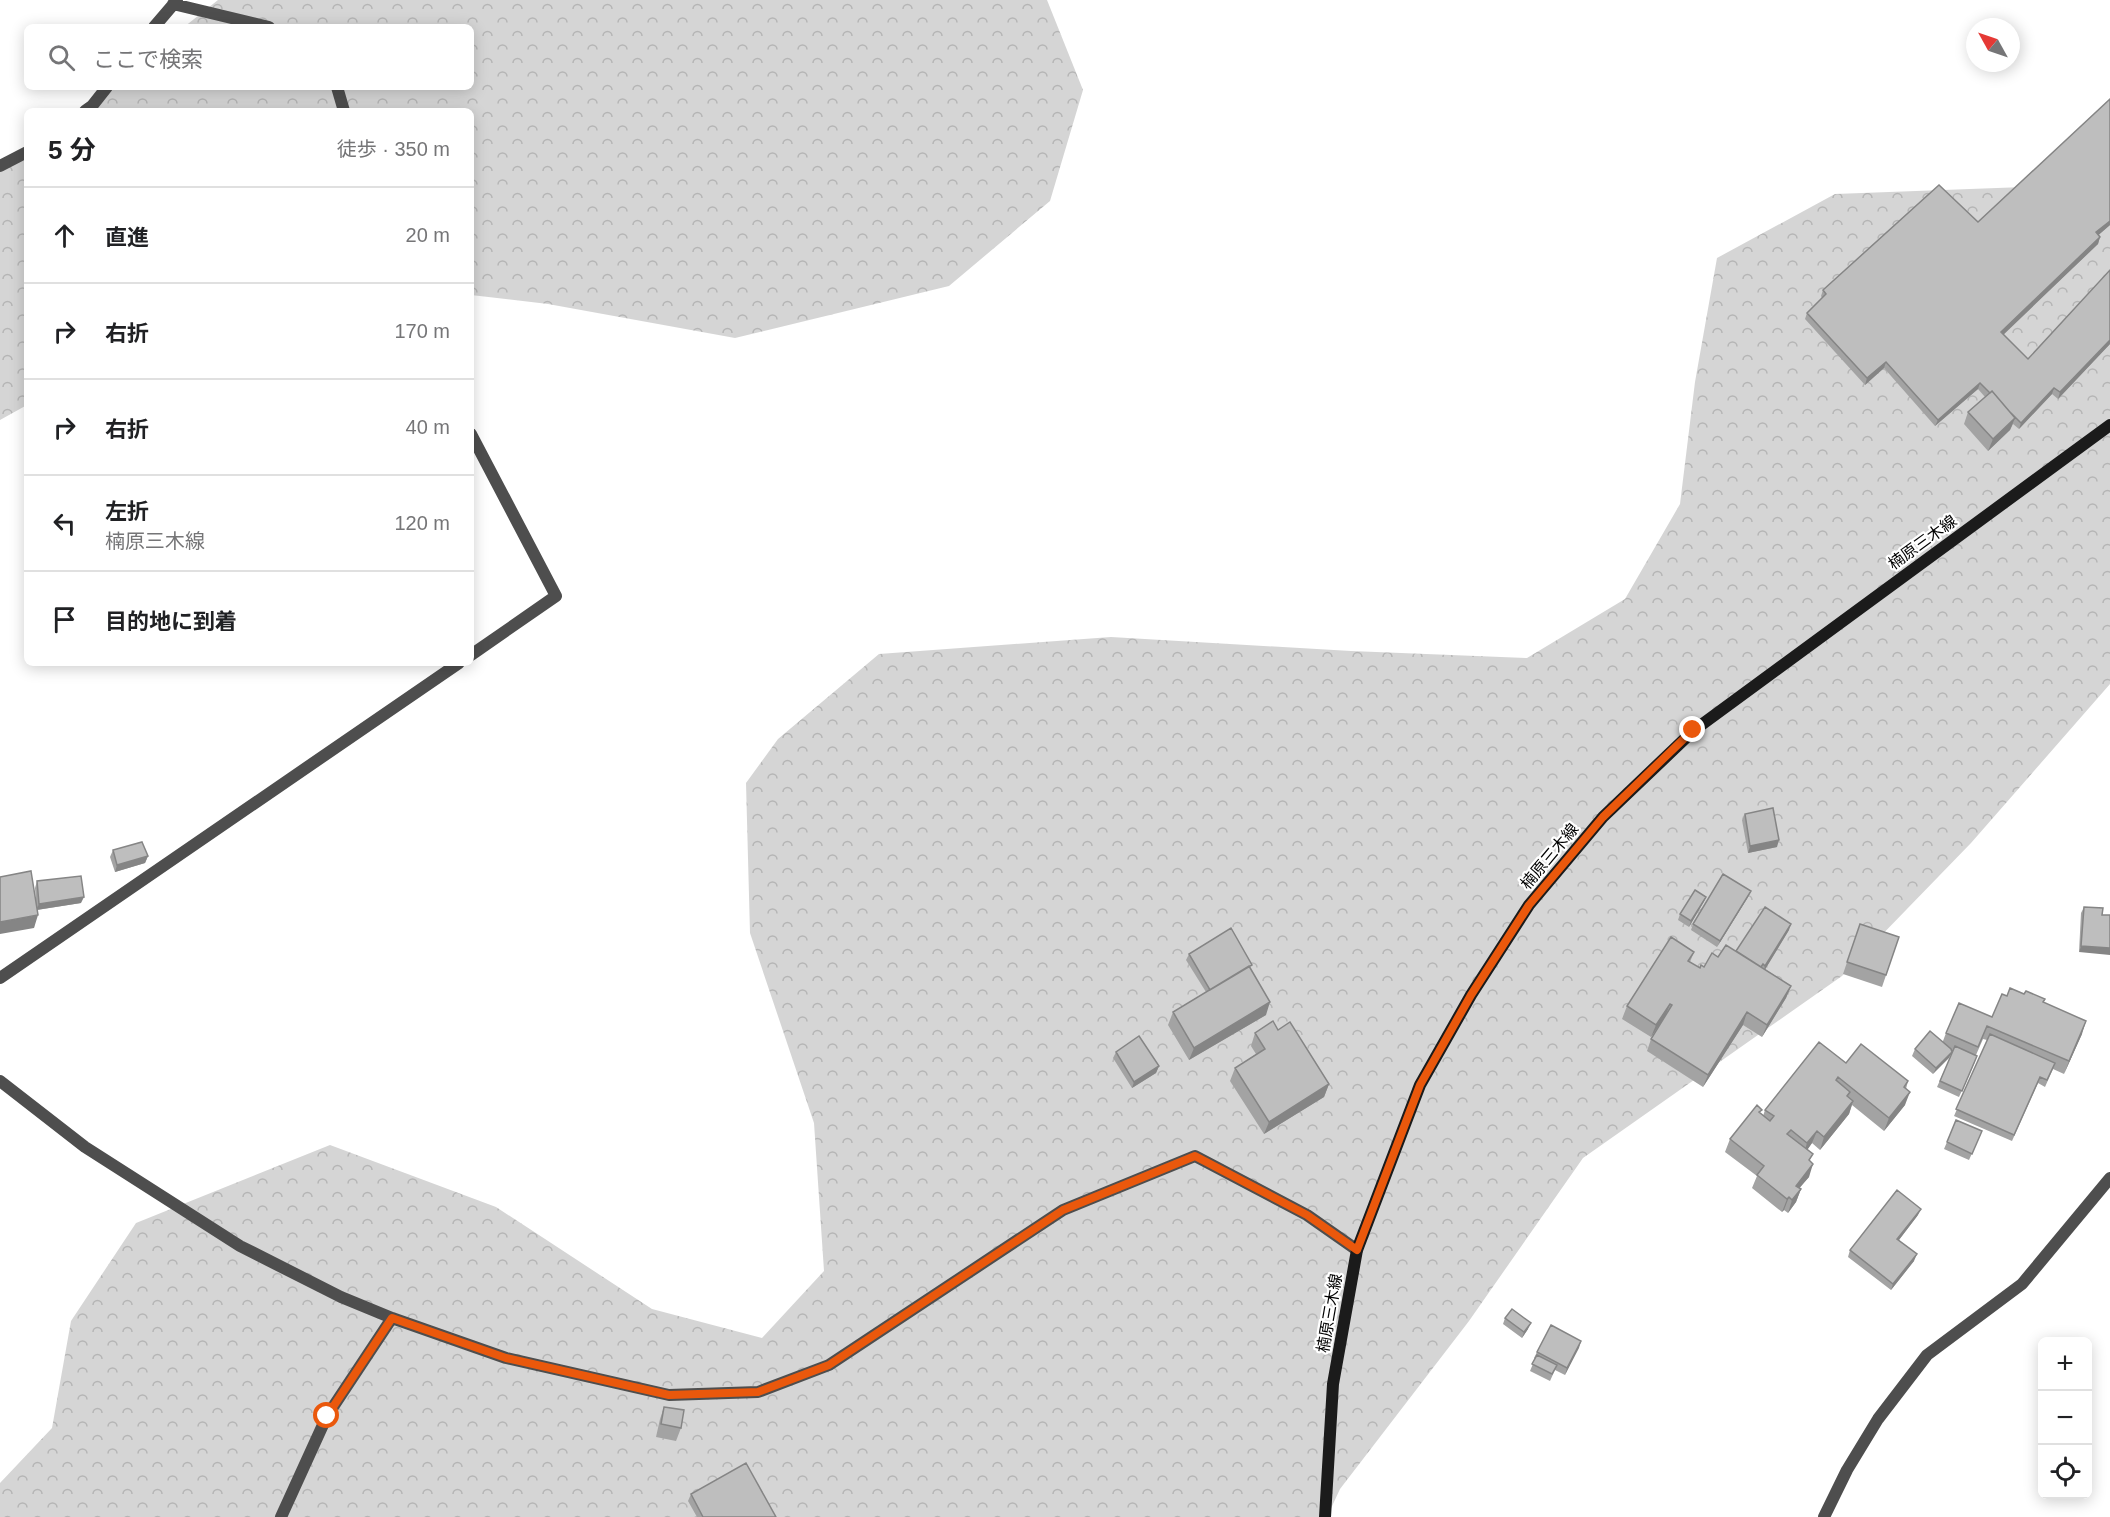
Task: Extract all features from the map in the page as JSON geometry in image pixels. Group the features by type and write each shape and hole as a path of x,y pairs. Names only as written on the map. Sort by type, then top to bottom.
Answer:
{"main road":[{"name":"楠原三木線","path":"1325,1517 1333,1384 1357,1250 1420,1085 1471,995 1529,905 1603,817 1693,730 2110,425"}],"street":[{"path":"157,24 175,2 258,24"},
{"path":"89,108 105,90"},
{"path":"338,90 343,108"},
{"path":"0,166 24,154"},
{"path":"474,440 556,596 474,653"},
{"path":"0,978 455,666"},
{"path":"0,1081 85,1147 240,1246 341,1297 392,1318 506,1358 669,1395 758,1392 829,1365 1063,1210 1195,1156 1307,1215 1357,1250"},
{"path":"1824,1517 1847,1470 1878,1419 1927,1355 2022,1284 2110,1178"},
{"path":"281,1517 327,1416 392,1318"}],"green space":[{"path":"218,0 1047,0 1083,90 1050,201 949,286 735,338 548,304 474,295 474,108 81,108 104,90 474,90 474,24 188,24"},
{"path":"24,153 24,407 0,420 0,172"},
{"path":"2024,187 2110,204 2110,684 1971,843 1842,976 1583,1158 1469,1321 1340,1489 1327,1517 0,1517 0,1483 52,1428 71,1321 136,1223 330,1145 496,1207 652,1309 762,1338 824,1271 814,1123 750,933 746,783 778,739 879,654 1111,637 1351,651 1527,658 1625,599 1680,504 1695,382 1717,258 1835,194"}],"building":[{"path":"2110,99 2110,221 2096,232 2100,237 2001,332 2028,359 2110,270 2110,340 2060,392 2054,388 2021,423 1992,391 1990,393 1980,383 1938,420 1886,362 1867,378 1807,313 1826,294 1823,290 1939,185 1978,222"},
{"path":"1992,391 2015,418 1993,439 1968,412"},
{"path":"1773,808 1779,840 1750,846 1745,814"},
{"path":"142,842 148,856 117,865 113,850"},
{"path":"31,871 38,915 0,922 0,877"},
{"path":"1723,874 1751,891 1720,941 1693,924"},
{"path":"81,876 84,897 39,904 37,881"},
{"path":"1695,890 1706,897 1691,921 1680,914"},
{"path":"1765,907 1791,924 1765,966 1763,964 1761,967 1736,951"},
{"path":"2084,907 2103,908 2102,915 2110,915 2110,948 2081,946"},
{"path":"1860,924 1899,937 1886,975 1847,962"},
{"path":"1231,928 1252,965 1210,990 1189,954"},
{"path":"1671,937 1694,952 1688,961 1700,968 1701,965 1704,967 1712,953 1718,957 1726,945 1791,986 1767,1025 1747,1012 1708,1075 1651,1039 1672,1005 1670,1004 1656,1025 1627,1006"},
{"path":"1249,966 1270,1002 1194,1048 1173,1012"},
{"path":"2010,988 2024,994 2026,991 2045,999 2043,1002 2086,1021 2069,1061 1987,1026 1978,1047 1946,1033 1959,1003 1992,1017 2002,994 2007,996"},
{"path":"1273,1021 1278,1030 1290,1022 1329,1084 1269,1122 1235,1068 1265,1049 1255,1033"},
{"path":"1930,1031 1952,1052 1936,1068 1915,1049"},
{"path":"1990,1034 2055,1063 2047,1080 2040,1077 2014,1135 1956,1109"},
{"path":"1139,1036 1159,1066 1134,1082 1116,1052"},
{"path":"1819,1042 1846,1063 1861,1044 1908,1081 1904,1087 1910,1092 1889,1118 1838,1077 1836,1080 1850,1092 1847,1096 1853,1101 1824,1137 1817,1131 1807,1143 1791,1130 1787,1134 1813,1154 1809,1160 1813,1164 1796,1186 1801,1189 1792,1200 1789,1197 1787,1199 1757,1175 1764,1166 1730,1139 1757,1105 1762,1110 1759,1112 1770,1121 1774,1116 1765,1110"},
{"path":"1955,1046 1977,1056 1962,1091 1940,1081"},
{"path":"1956,1120 1982,1131 1972,1154 1947,1142"},
{"path":"1897,1190 1921,1209 1897,1239 1917,1254 1893,1284 1850,1250"},
{"path":"1512,1309 1531,1323 1524,1332 1505,1318"},
{"path":"1551,1325 1581,1341 1567,1368 1537,1352"},
{"path":"1537,1355 1557,1365 1552,1374 1532,1364"},
{"path":"664,1407 684,1410 681,1428 661,1424"},
{"path":"746,1463 776,1517 703,1517 691,1494"}],"route":[{"path":"327,1416 392,1318 506,1358 669,1395 758,1392 829,1365 1063,1210 1195,1156 1307,1215 1357,1250 1420,1085 1471,995 1529,905 1603,817 1693,730"}]}
